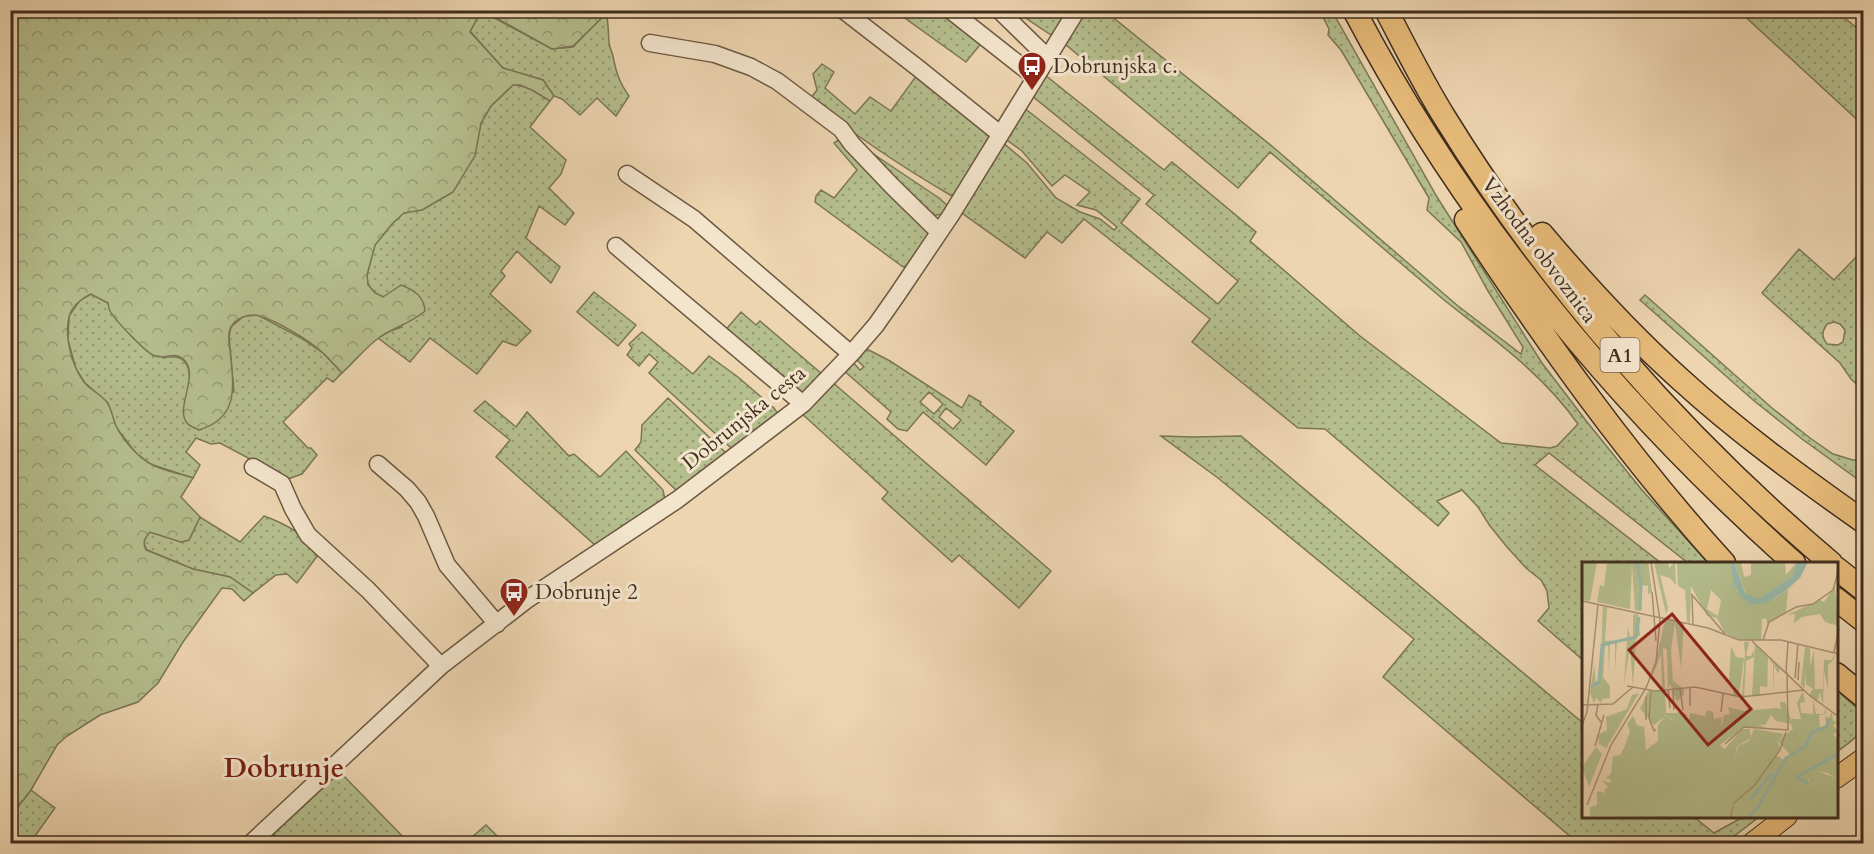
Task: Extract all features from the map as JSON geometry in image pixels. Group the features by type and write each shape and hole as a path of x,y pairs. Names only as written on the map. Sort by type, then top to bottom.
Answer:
{"highway":[{"name":"Vzhodna obvoznica","path":"1354,10 1389,74 1426,133 1516,265 1604,373 1699,474 1793,562"},
{"name":"Vzhodna obvoznica","path":"1386,10 1444,117 1528,240 1614,347 1659,399 1714,456 1830,562"},
{"path":"1444,117 1476,146 1539,231 1583,283 1647,348 1731,423 1784,465 1863,522"},
{"path":"1426,133 1433,167 1503,276 1584,391 1672,503 1723,562"},
{"path":"1838,570 1863,590"},
{"path":"1838,601 1863,621"},
{"path":"1838,676 1863,697"}],"main road":[{"path":"1838,777 1863,758"},
{"path":"1751,843 1784,818"}],"street":[{"path":"843,10 1000,134"},
{"path":"950,10 1035,77"},
{"path":"999,10 1048,58"},
{"name":"Dobrunjska cesta","path":"250,843 441,666 528,598 677,501 803,404 876,324 939,232 1077,10"},
{"path":"650,43 715,54 751,67 777,81 841,129 884,178 939,232"},
{"path":"627,174 694,219 851,354"},
{"path":"616,246 803,404"},
{"path":"378,464 407,489 418,502 447,565 496,624"},
{"path":"253,467 282,484 308,535 376,599 441,666"}],"green space":[{"path":"11,10 481,11 470,32 503,68 543,80 554,96 550,101 532,90 513,85 491,106 481,123 475,156 453,192 422,210 404,213 375,245 367,275 368,285 375,293 383,297 401,285 406,287 414,291 423,301 425,311 380,337 342,373 317,348 293,332 259,316 243,317 233,324 229,332 233,387 228,408 213,424 199,430 188,424 184,416 189,372 182,358 179,356 158,357 151,354 118,322 108,303 91,294 75,306 69,317 68,342 73,360 84,382 106,401 119,431 139,456 159,468 193,478 181,497 200,517 189,540 181,542 150,532 145,540 146,550 193,569 230,577 253,593 244,601 232,589 222,588 183,642 158,683 138,702 100,715 57,745 31,790 11,816"},
{"path":"481,11 552,49 573,47 606,13 609,44 615,67 629,96 616,116 597,98 580,115 562,99 554,96 543,80 503,68 470,31"},
{"path":"484,11 609,11 573,46 552,49"},
{"path":"895,11 943,11 984,40 966,62"},
{"path":"1015,11 1071,11 1054,37"},
{"path":"1085,11 1105,11 1273,147 1458,306 1521,354 1523,347 1461,242 1427,210 1429,198 1341,50 1328,35 1329,29 1320,11 1332,11 1437,197 1542,363 1642,490 1707,562 1687,562 1549,453 1535,465 1660,562 1582,562 1582,659 1538,621 1549,608 1547,591 1541,580 1526,568 1507,547 1478,507 1462,490 1437,501 1449,513 1438,526 1325,429 1298,428 1192,342 1210,319 1084,219 1062,243 1047,232 1025,258 959,211 1002,142 1027,163 1056,198 1080,212 1100,219 1114,230 1117,227 1096,210 1077,205 1090,192 1065,175 1052,186 1022,151 1004,138 1023,107 1140,199 1121,223 1218,304 1238,281 1146,204 1154,195 1031,95 1045,75 1164,170 1172,162 1256,232 1250,241 1360,336 1501,443 1550,448 1557,446 1578,424 1549,388 1516,357 1444,300 1270,152 1238,188 1065,44"},
{"path":"1739,11 1836,11 1863,33 1863,125"},
{"path":"822,64 834,72 825,88 855,114 870,97 891,111 919,72 991,138 952,196 879,150 810,99 817,90 813,74"},
{"path":"513,85 528,88 550,101 530,127 566,160 561,174 549,188 574,213 565,225 539,206 526,238 560,267 551,283 517,251 501,271 505,276 490,294 531,331 516,346 503,341 477,374 430,338 410,362 378,338 402,327 384,297 375,293 368,285 367,275 375,245 404,212 422,210 453,192 478,137 481,123 491,106"},
{"path":"840,139 930,233 910,264 903,267 815,202 821,190 834,198 857,170 834,143"},
{"path":"863,147 939,198 948,206 942,214 931,216"},
{"path":"1799,249 1834,280 1860,253 1863,256 1863,390 1851,379 1840,363 1762,293","holes":["1834,322 1840,324 1845,330 1843,342 1838,345 1827,344 1823,334 1827,324"]},
{"path":"594,292 636,325 618,346 577,312"},
{"path":"91,294 108,303 163,358 180,358 185,363 188,369 189,384 185,401 234,392 229,337 231,327 244,316 258,315 301,338 323,353 342,373 333,382 327,378 283,422 317,455 302,474 288,479 220,443 211,444 196,438 186,452 200,465 193,478 150,464 135,452 116,427 108,403 85,383 76,369 68,340 69,316 80,300"},
{"path":"1645,295 1772,408 1810,438 1833,454 1853,460 1863,460 1863,483 1753,400 1640,300"},
{"path":"741,312 756,325 760,321 822,374 802,395 723,333"},
{"path":"642,332 693,374 709,356 738,377 778,414 739,448 730,447 649,373 658,362 649,354 639,366 627,355 632,348 629,344"},
{"path":"863,347 890,361 962,408 969,395 981,402 980,404 1014,431 986,465 923,412 907,431 898,429 887,419 891,412 842,369 851,360 860,370 864,367 854,357","holes":["929,392 943,404 934,414 920,402","946,408 961,420 953,429 939,417"]},
{"path":"831,381 1051,571 1019,608 959,555 952,562 882,499 888,492 800,412"},
{"path":"668,398 725,452 725,460 678,492 635,450 641,442 642,425"},
{"path":"485,401 516,427 527,412 569,456 574,454 600,477 626,451 663,490 665,500 595,545 496,457 510,440 474,411"},
{"path":"1161,436 1241,436 1582,722 1582,818 1695,818 1714,833 1741,818 1758,818 1725,843 1578,843 1383,677 1414,639 1218,478"},
{"path":"264,516 294,530 321,551 297,583 287,574 276,575 253,593 230,577 193,569 147,550 144,544 150,532 181,542 189,540 200,517 240,542"},
{"path":"1838,692 1864,714 1862,727 1852,740 1838,751"},
{"path":"337,769 409,843 284,843 275,835 267,843 257,844"},
{"path":"31,790 55,808 30,843 11,843 10,816"},
{"path":"486,825 504,843 465,843"}],"place":[{"name":"Dobrunjska c.","path":"1032,92"},
{"name":"Dobrunje 2","path":"514,618"}],"district":[{"name":"Dobrunje","path":"284,768"}]}
